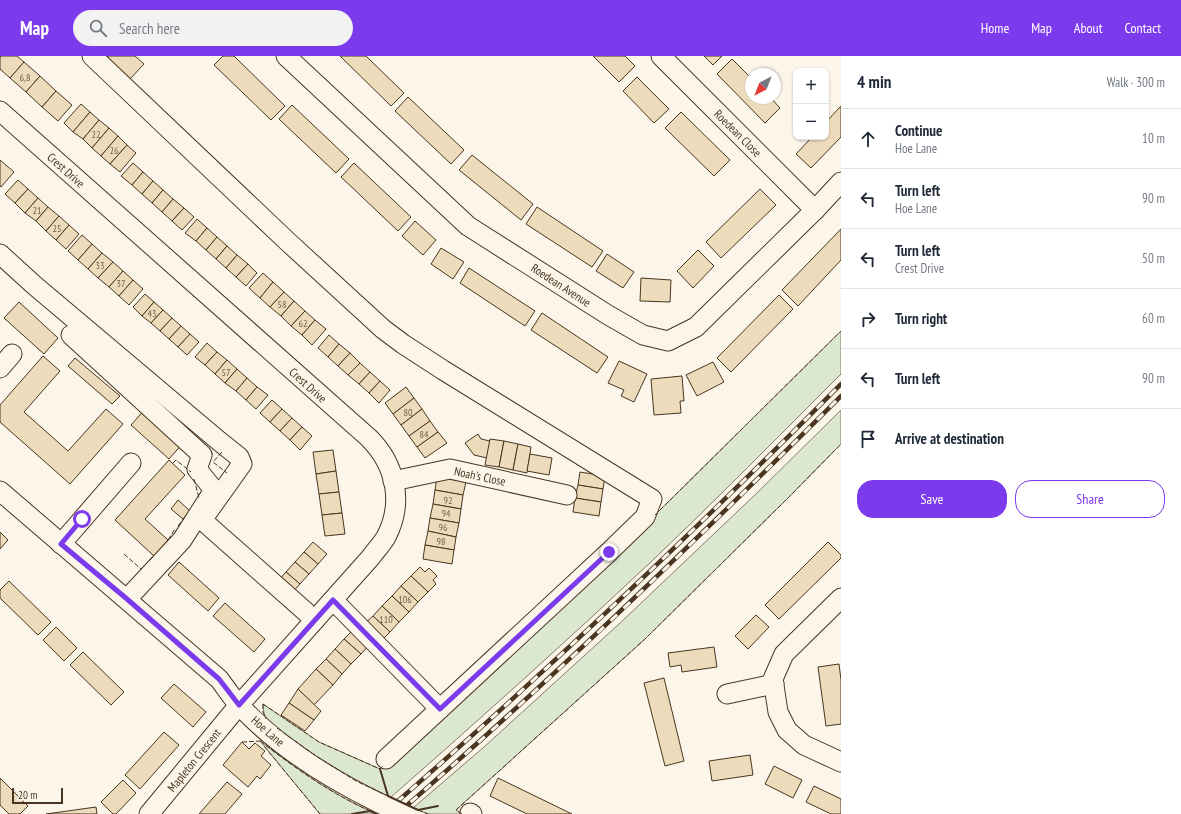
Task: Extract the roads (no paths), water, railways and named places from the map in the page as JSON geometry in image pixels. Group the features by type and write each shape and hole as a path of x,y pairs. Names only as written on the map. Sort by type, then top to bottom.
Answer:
{"street":[{"path":"92,56 287,241 383,329 443,370 652,499 645,517 386,759"},
{"name":"Roedean Avenue","path":"286,56 468,226 608,315 643,335 668,341 696,327 815,210 841,182"},
{"name":"Roedean Close","path":"661,56 815,210"},
{"name":"Crest Drive","path":"0,111 369,438 386,458 393,481 395,509 385,538 371,557 239,705"},
{"path":"0,254 51,300 213,437 239,457 242,464 202,520 315,620"},
{"path":"71,335 202,455 197,469 214,490 182,540 127,599"},
{"path":"61,544 130,463"},
{"name":"Noah's Close","path":"393,481 450,469 567,495"},
{"name":"Hoe Lane","path":"0,491 219,679 239,705 271,736 314,767 342,784 403,814"},
{"path":"841,598 784,654 773,679 778,712 787,730 804,745 841,762"},
{"path":"333,600 440,709"},
{"path":"726,694 774,684"},
{"name":"Mapleton Crescent","path":"149,814 239,705"}],"railway":[{"path":"383,814 616,604 841,384"},
{"path":"397,814 511,713 623,609 841,396"}]}
